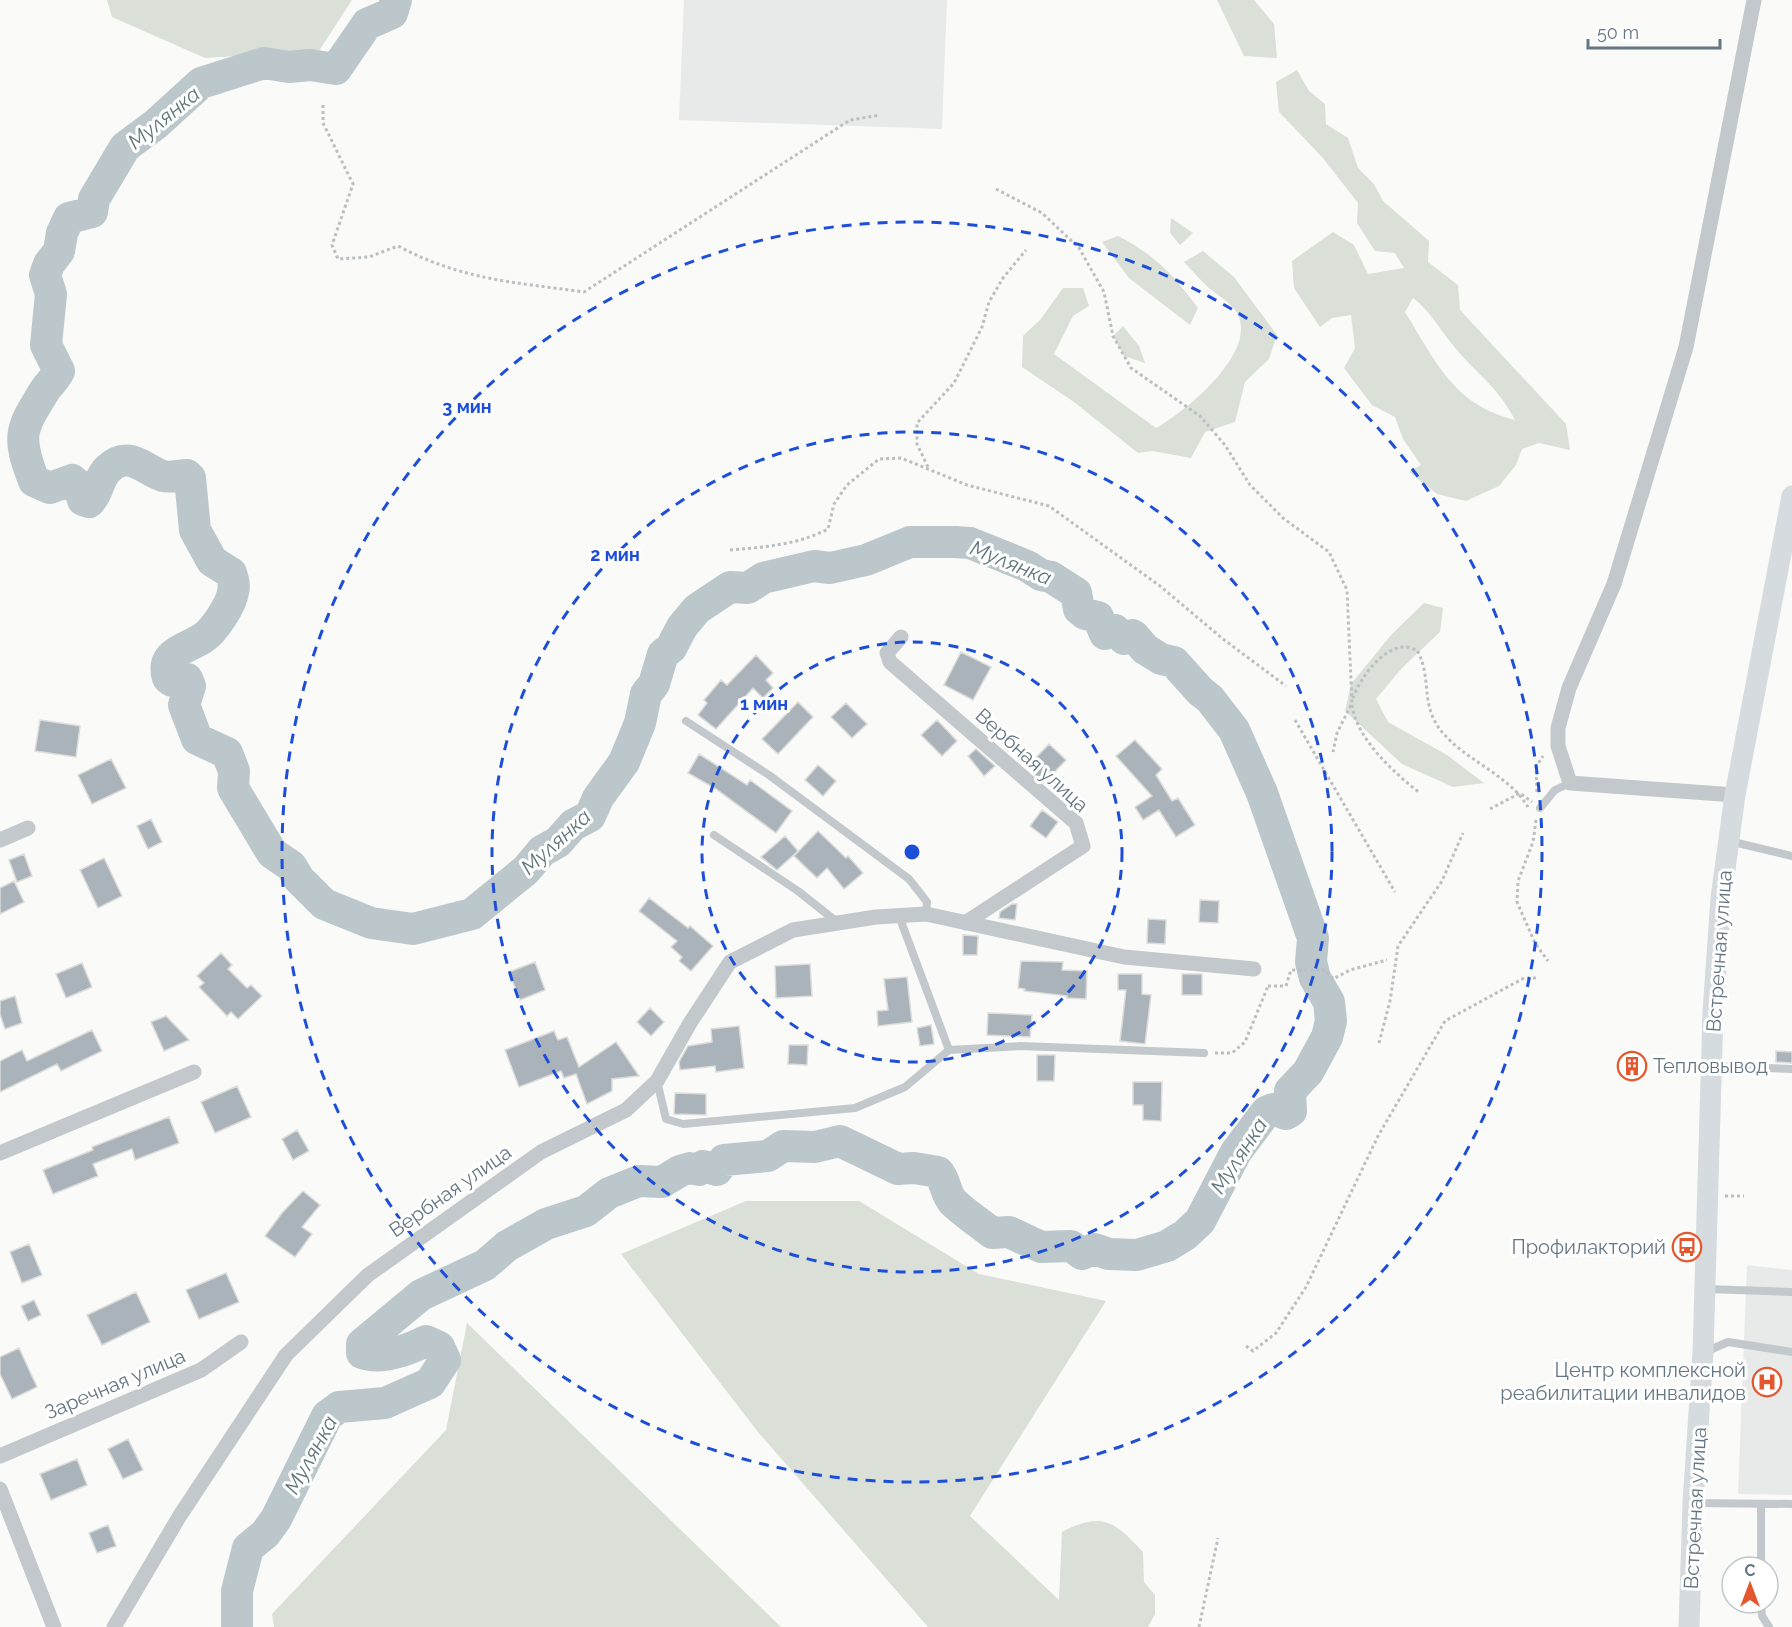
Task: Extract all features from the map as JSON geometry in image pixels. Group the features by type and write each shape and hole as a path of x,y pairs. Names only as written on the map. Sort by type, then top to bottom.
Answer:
{"main road":[{"name":"Встречная улица","path":"1689,1627 1693,1503 1706,1289 1712,1066 1719,921 1735,795 1792,496"}],"street":[{"path":"1735,795 1570,783 1558,746 1558,728 1569,688 1614,584 1686,347 1754,0"},
{"name":"Вербная улица","path":"901,637 887,653 890,662 1076,823 1083,846 965,923"},
{"path":"0,840 28,828"},
{"name":"Вербная улица","path":"114,1627 179,1518 286,1355 368,1275 542,1152 626,1110 657,1081 690,1023 730,962 793,930 926,914 1124,957 1254,969"},
{"path":"0,1153 194,1072"},
{"name":"Заречная улица","path":"0,1456 201,1370 241,1342"},
{"path":"0,1489 54,1627"}],"lane":[{"path":"686,721 769,775 909,879 927,902 926,914"},
{"path":"1540,808 1555,790 1570,783"},
{"path":"714,835 798,891 838,923"},
{"path":"1729,841 1792,856"},
{"path":"899,916 949,1050"},
{"path":"657,1081 666,1119 683,1124 855,1108 905,1087 949,1050 1021,1046 1204,1053"},
{"path":"1712,1066 1792,1069"},
{"path":"1706,1289 1792,1292"},
{"path":"1703,1352 1728,1342 1792,1352"},
{"path":"1693,1503 1792,1504"},
{"path":"1761,1504 1761,1555"}],"path":[{"path":"323,105 323,123 353,184 332,245 338,259 369,257 398,246 431,264 482,279 584,292 850,120 880,115"},
{"path":"996,189 1041,213 1079,248 1104,292 1113,336 1131,368 1200,416 1225,445 1250,484 1283,518 1329,552 1347,590 1354,719 1368,742 1398,776 1420,793"},
{"path":"928,469 917,444 917,423 954,383 982,327 989,302 1002,278 1026,250"},
{"path":"730,550 785,545 811,538 828,529 834,504 847,485 879,459 901,458 967,485 1049,506 1160,586 1223,639 1286,686"},
{"path":"1333,752 1337,733 1352,703 1357,685 1383,656 1402,647 1417,650 1425,665 1425,698 1430,716 1443,733 1540,808"},
{"path":"1295,720 1395,892"},
{"path":"1540,808 1535,778 1536,767 1558,728"},
{"path":"1490,809 1520,793"},
{"path":"1520,793 1537,822 1533,842 1518,881 1516,902 1535,943 1548,961"},
{"path":"1379,1042 1390,1001 1398,946 1442,881 1463,833"},
{"path":"1204,1053 1232,1053 1245,1042 1268,986 1286,986 1291,970 1326,970 1333,979 1350,970 1387,960"},
{"path":"1246,1346 1253,1351 1276,1333 1289,1316 1306,1287 1378,1136 1445,1021 1524,978 1537,978"},
{"path":"1720,1196 1744,1196"},
{"path":"1199,1627 1218,1538"}],"shaded area":[{"path":"107,0 352,0 319,51 205,58 112,17"},
{"path":"684,0 947,0 942,129 679,120"},
{"path":"1217,0 1254,0 1274,24 1277,58 1244,56"},
{"path":"1297,70 1309,91 1325,104 1326,124 1348,138 1358,168 1374,184 1383,201 1429,241 1428,262 1458,285 1460,310 1566,424 1570,450 1539,443 1522,449 1516,465 1499,486 1466,501 1437,494 1409,472 1421,465 1403,439 1395,417 1372,405 1344,368 1355,348 1351,315 1332,318 1320,327 1294,288 1292,261 1333,232 1354,245 1368,274 1404,268 1395,253 1375,251 1357,223 1358,203 1323,158 1279,112 1276,82","holes":["1413,298 1447,338 1501,397 1515,420 1476,404 1449,379 1405,312"]},
{"path":"1171,218 1193,233 1180,245 1170,233"},
{"path":"1118,236 1153,258 1181,286 1198,308 1190,325 1129,278 1102,242"},
{"path":"1203,251 1234,277 1277,335 1269,359 1245,382 1235,422 1205,432 1191,458 1152,451 1138,453 1074,402 1022,367 1023,336 1040,320 1063,288 1083,288 1089,306 1073,316 1054,354 1156,428 1169,420 1217,378 1239,343 1241,326 1235,310 1184,262"},
{"path":"1123,326 1139,346 1145,363 1124,356 1113,336"},
{"path":"1424,603 1443,608 1440,632 1402,668 1376,699 1388,722 1447,755 1484,783 1453,787 1402,764 1345,711 1351,684 1392,634"},
{"path":"746,1201 859,1201 979,1274 1106,1301 970,1516 1059,1600 1062,1532 1087,1522 1098,1521 1115,1527 1143,1552 1144,1582 1155,1595 1155,1614 1148,1627 928,1627 758,1432 621,1254"},
{"name":"Центр комплексной реабилитации инвалидов","path":"1747,1265 1792,1270 1792,1495 1738,1494"},
{"path":"467,1323 781,1627 274,1627 272,1614 446,1430"}],"building":[{"path":"961,652 991,667 973,700 944,685"},
{"path":"756,655 773,673 766,680 773,688 763,698 753,688 716,729 698,715 707,703 704,700 721,680 727,685"},
{"path":"798,702 813,717 778,754 762,739"},
{"path":"846,703 867,724 852,738 831,717"},
{"path":"40,720 80,726 76,757 35,751"},
{"path":"937,720 957,741 942,756 921,735"},
{"path":"1135,740 1162,769 1156,775 1172,801 1178,798 1195,825 1176,837 1159,810 1143,820 1135,807 1152,796 1116,756"},
{"path":"1049,744 1066,760 1044,783 1027,767"},
{"path":"976,749 995,766 984,776 968,756"},
{"path":"699,754 747,785 750,780 792,811 776,833 716,789 688,773"},
{"path":"111,759 126,788 92,804 78,775"},
{"path":"818,765 836,781 823,796 805,780"},
{"path":"1042,810 1058,822 1046,838 1030,826"},
{"path":"151,819 162,842 148,849 137,826"},
{"path":"818,831 846,858 848,856 863,873 844,889 827,868 817,878 794,856"},
{"path":"785,836 798,851 777,870 761,857"},
{"path":"24,854 32,876 17,882 9,860"},
{"path":"104,858 122,896 98,908 80,870"},
{"path":"14,881 24,902 0,914 0,888"},
{"path":"649,898 688,928 690,926 713,946 691,971 679,961 682,957 671,947 677,941 639,911"},
{"path":"1200,900 1219,901 1218,923 1199,922"},
{"path":"1012,904 1017,904 1015,920 999,918 1000,912"},
{"path":"1148,919 1166,920 1165,944 1147,943"},
{"path":"963,935 978,936 977,955 963,955"},
{"path":"221,953 232,965 228,969 247,988 251,985 262,996 238,1019 231,1012 227,1016 199,987 204,983 197,976"},
{"path":"1021,961 1063,962 1062,970 1087,971 1086,999 1067,998 1067,996 1024,991 1025,989 1018,988"},
{"path":"535,962 545,990 520,1000 509,972"},
{"path":"82,963 92,987 66,998 56,974"},
{"path":"810,964 812,996 776,998 775,966"},
{"path":"1118,974 1142,974 1142,994 1151,995 1145,1044 1120,1041 1126,990 1118,990"},
{"path":"1182,974 1202,974 1202,995 1182,995"},
{"path":"907,977 912,1022 878,1026 877,1011 888,1010 884,979"},
{"path":"15,996 22,1023 5,1029 0,1014 0,1001"},
{"path":"650,1008 664,1022 651,1036 637,1022"},
{"path":"988,1013 1032,1015 1030,1037 987,1035"},
{"path":"166,1016 189,1040 164,1051 151,1022"},
{"path":"931,1025 934,1044 920,1046 917,1028"},
{"path":"739,1026 744,1068 716,1072 715,1066 680,1070 679,1062 688,1046 712,1042 711,1029"},
{"path":"92,1030 102,1051 61,1071 57,1064 0,1092 0,1061 22,1050 27,1061"},
{"path":"554,1031 558,1040 567,1037 579,1067 616,1042 639,1076 612,1079 612,1091 587,1104 576,1074 564,1078 561,1071 519,1087 505,1050"},
{"path":"789,1045 808,1045 807,1065 788,1064"},
{"path":"1776,1051 1792,1052 1792,1063 1776,1062"},
{"path":"1037,1055 1055,1055 1054,1081 1037,1081"},
{"name":"Тепловывод","path":"1621,1058 1643,1059 1643,1074 1620,1073"},
{"path":"1133,1082 1162,1082 1161,1121 1143,1120 1143,1105 1133,1105"},
{"path":"237,1086 251,1117 215,1133 201,1102"},
{"path":"675,1093 706,1094 706,1115 674,1114"},
{"path":"169,1117 179,1143 135,1160 132,1149 93,1164 98,1176 53,1194 43,1170 93,1150 92,1147"},
{"path":"297,1130 309,1151 293,1160 282,1139"},
{"path":"303,1191 320,1205 302,1227 312,1234 295,1257 265,1236 282,1213"},
{"path":"29,1244 42,1275 22,1283 10,1252"},
{"path":"226,1273 239,1302 199,1319 186,1290"},
{"path":"136,1292 150,1322 102,1345 87,1315"},
{"path":"34,1300 41,1315 28,1321 21,1306"},
{"path":"19,1348 37,1387 12,1399 0,1374 0,1357"},
{"path":"128,1439 143,1470 123,1479 108,1449"},
{"path":"77,1459 87,1485 51,1500 40,1474"},
{"path":"108,1525 116,1546 97,1553 89,1533"}],"waterway":[{"name":"Мулянка","path":"237,1627 237,1591 248,1548 265,1534 276,1519 327,1416 339,1407 385,1403 430,1383 445,1360 439,1347 426,1341 403,1351 386,1355 362,1353 362,1344 421,1295 485,1265 507,1246 546,1224 586,1211 609,1193 639,1181 662,1182 680,1171 690,1168 699,1170 703,1166 717,1170 724,1160 768,1156 783,1146 815,1147 840,1141 898,1169 914,1168 938,1172 953,1202 992,1233 1009,1232 1041,1247 1071,1246 1082,1254 1094,1249 1109,1254 1137,1255 1167,1246 1185,1235 1200,1221 1236,1152 1266,1112 1273,1109 1286,1114 1291,1111 1290,1091 1308,1072 1327,1037 1331,1021 1329,1002 1315,978 1311,962 1313,938 1262,793 1234,730 1210,699 1174,662 1161,659 1145,649 1133,635 1124,639 1115,630 1105,634 1098,617 1085,614 1079,609 1076,593 1051,577 1041,575 1027,566 970,543 910,542 866,560 830,568 814,566 763,578 748,588 730,587 697,609 682,627 671,648 663,654 654,684 646,694 640,723 624,762 598,798 590,816 573,825 558,842 542,851 526,870 472,914 413,929 371,923 324,904 299,879 291,866 272,853 233,788 234,771 227,753 197,739 184,705 190,686 187,679 180,677 172,681 168,678 166,669 171,657 212,630 226,610 234,589 231,573 212,561 195,530 190,478 187,475 163,476 136,463 123,461 108,469 89,502 83,500 79,486 72,480 50,488 34,481 23,442 26,424 45,390 59,371 46,345 51,294 45,275 49,264 59,251 62,233 69,218 92,212 94,199 125,147 156,124 201,83 264,63 289,67 310,65 336,69 367,24 392,13 396,0"}],"place":[{"name":"Тепловывод","path":"1632,1066"},
{"name":"Профилакторий","path":"1687,1247"},
{"name":"Центр комплексной реабилитации инвалидов","path":"1767,1382"}]}
